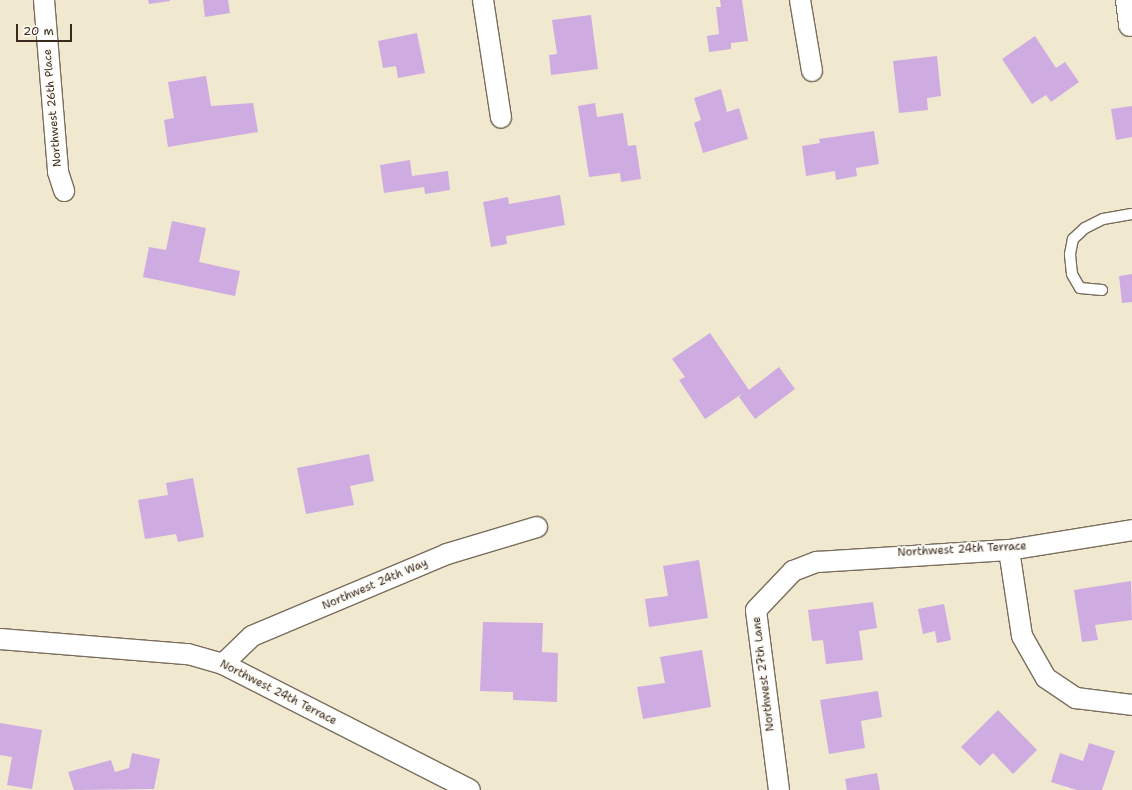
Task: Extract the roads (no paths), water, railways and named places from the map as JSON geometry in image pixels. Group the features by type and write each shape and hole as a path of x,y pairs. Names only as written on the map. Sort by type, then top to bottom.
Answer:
{"street":[{"name":"Northwest 26th Place","path":"44,0 58,172 64,190"},
{"path":"483,0 501,118"},
{"path":"800,0 812,71"},
{"path":"1126,0 1129,26"},
{"name":"Northwest 24th Way","path":"223,664 252,636 447,554 537,527"},
{"name":"Northwest 24th Terrace","path":"793,572 817,562 882,555 1009,550 1132,530"},
{"path":"1009,550 1022,636 1046,678 1076,698 1132,705"},
{"name":"Northwest 27th Lane","path":"779,790 756,610 793,572"},
{"name":"Northwest 24th Terrace","path":"0,640 188,654 223,664 470,790"}],"lane":[{"path":"1102,290 1080,288 1072,274 1070,254 1073,239 1085,228 1103,219 1132,214"}]}
